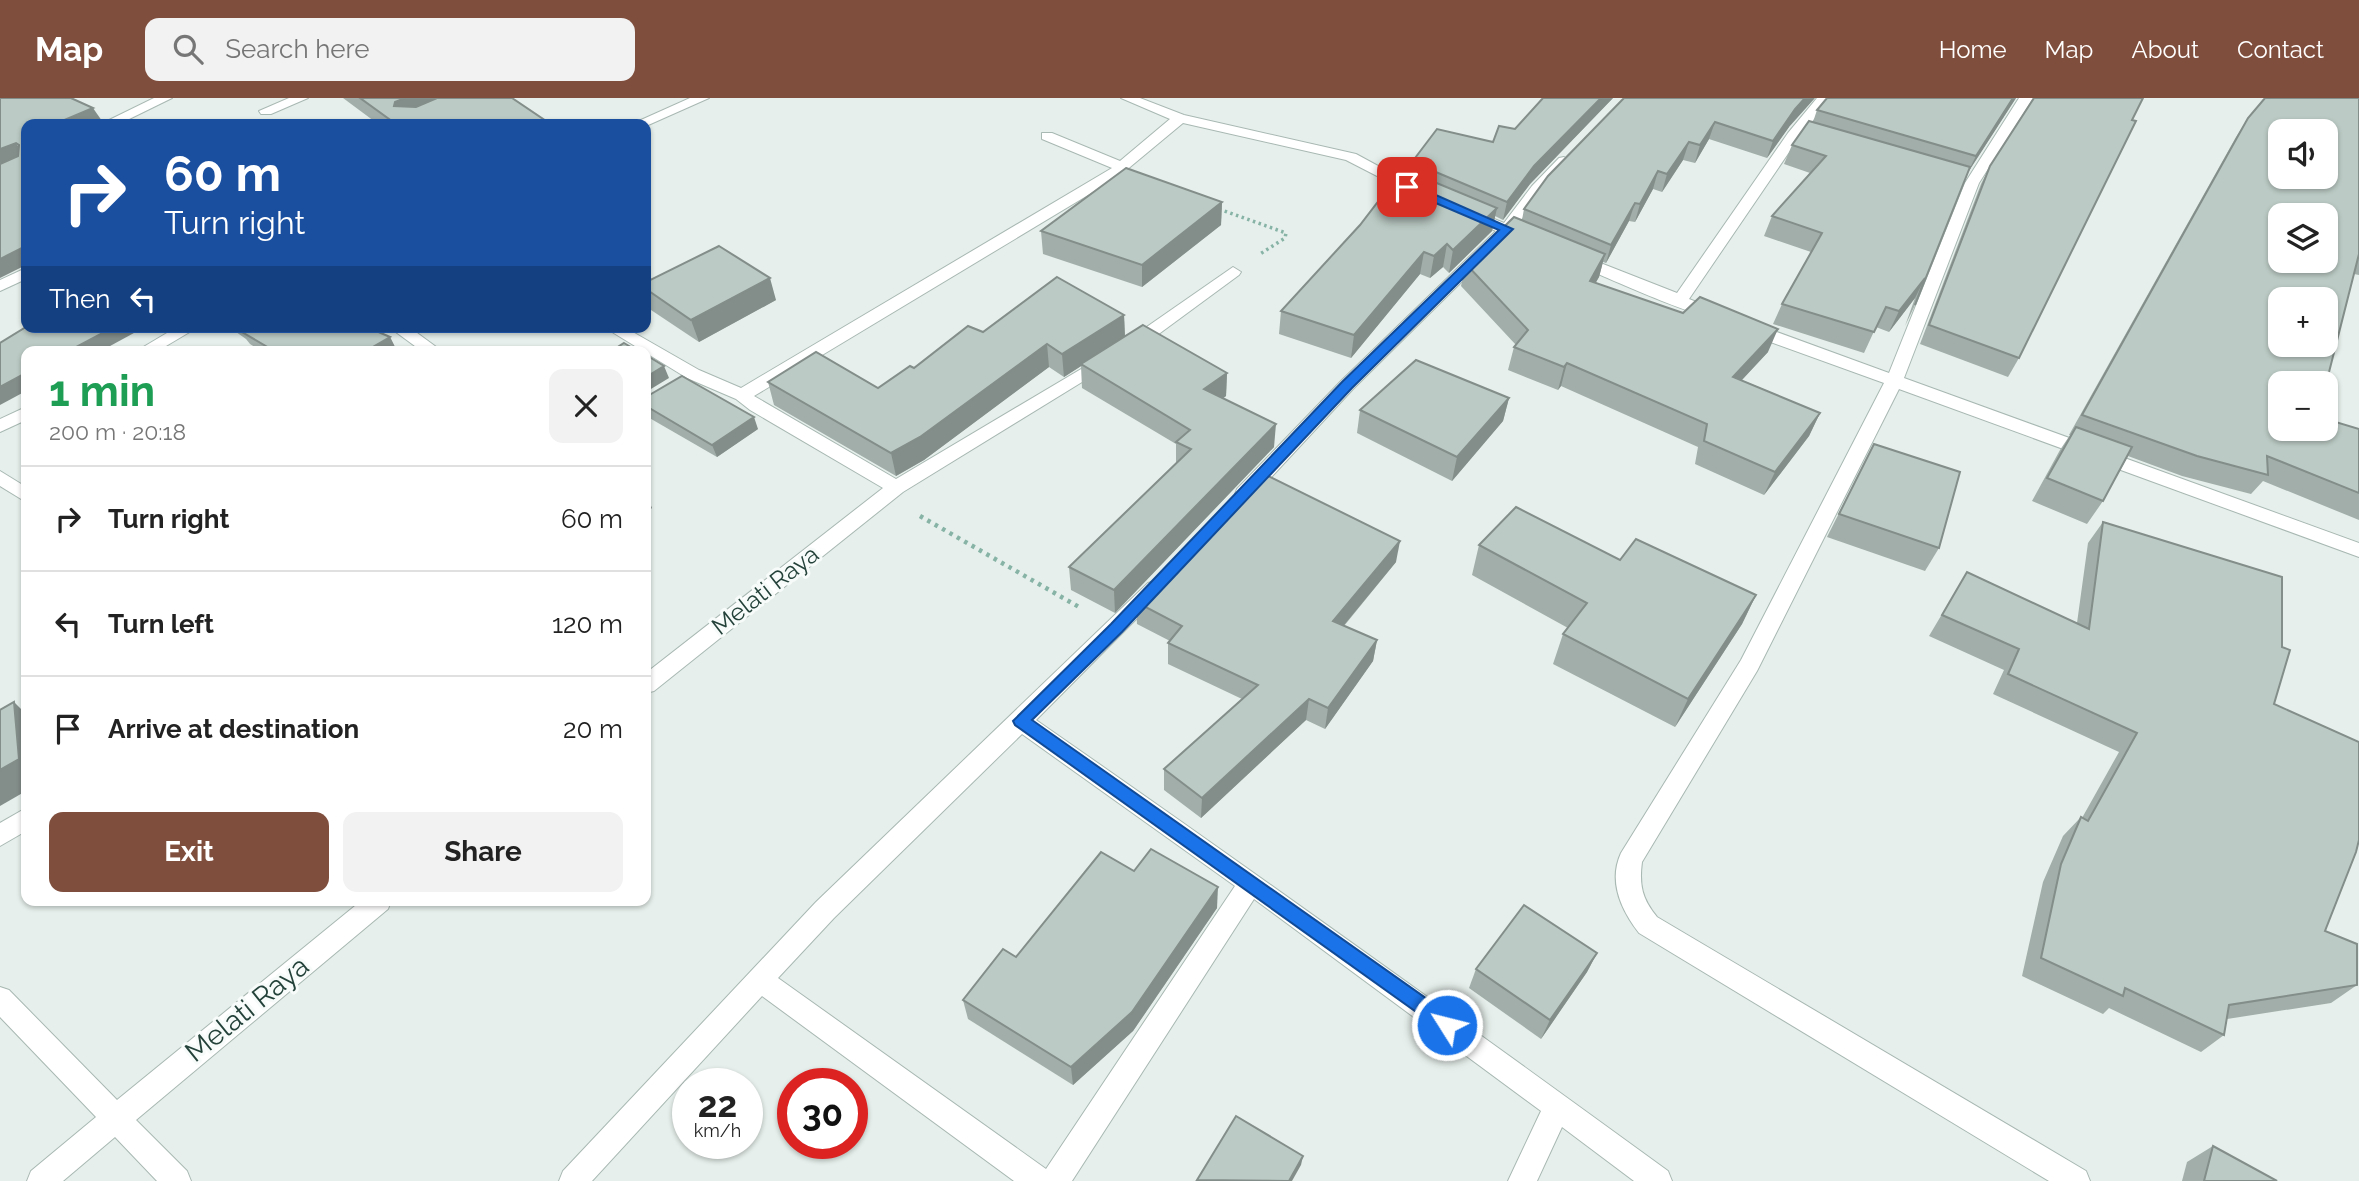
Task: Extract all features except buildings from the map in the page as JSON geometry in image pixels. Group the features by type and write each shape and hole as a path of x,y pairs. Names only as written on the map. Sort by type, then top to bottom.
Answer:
{"street":[{"path":"119,119 165,98"},
{"path":"265,111 301,98"},
{"path":"651,119 702,98"},
{"path":"1128,98 1181,118 1352,157 1432,197"},
{"path":"1679,302 1803,133 1824,98"},
{"path":"2025,98 1966,181 1894,381 1749,665 1630,860 1627,885 1633,908 1648,925 2076,1181"},
{"path":"742,395 1122,167 1181,118"},
{"path":"1047,136 1122,167"},
{"path":"1232,507 1347,385 1507,229 1537,189 1572,152"},
{"path":"1457,208 1679,302 2359,550"},
{"name":"Melati Raya","path":"651,681 891,492 1022,415 1157,329 1233,272"},
{"path":"0,286 21,276"},
{"path":"154,346 179,333"},
{"path":"405,333 422,346"},
{"path":"621,333 640,346"},
{"path":"651,353 687,377 742,395 756,407 891,492"},
{"path":"0,426 21,416"},
{"path":"0,477 21,492"},
{"path":"573,1181 825,910 1117,628 1165,578"},
{"path":"1021,721 1251,883 1658,1181"},
{"path":"0,836 21,821"},
{"path":"1055,1181 1251,883"},
{"name":"Melati Raya","path":"41,1181 373,906"},
{"path":"760,980 1038,1181"},
{"path":"0,999 177,1181"},
{"path":"1522,1181 1558,1106"}],"path":[{"path":"1215,208 1282,230 1286,233 1285,238"},
{"path":"891,492 1117,628"}],"route":[{"path":"1407,187 1507,229 1347,385 1117,628 1021,721 1447,1025"}]}
